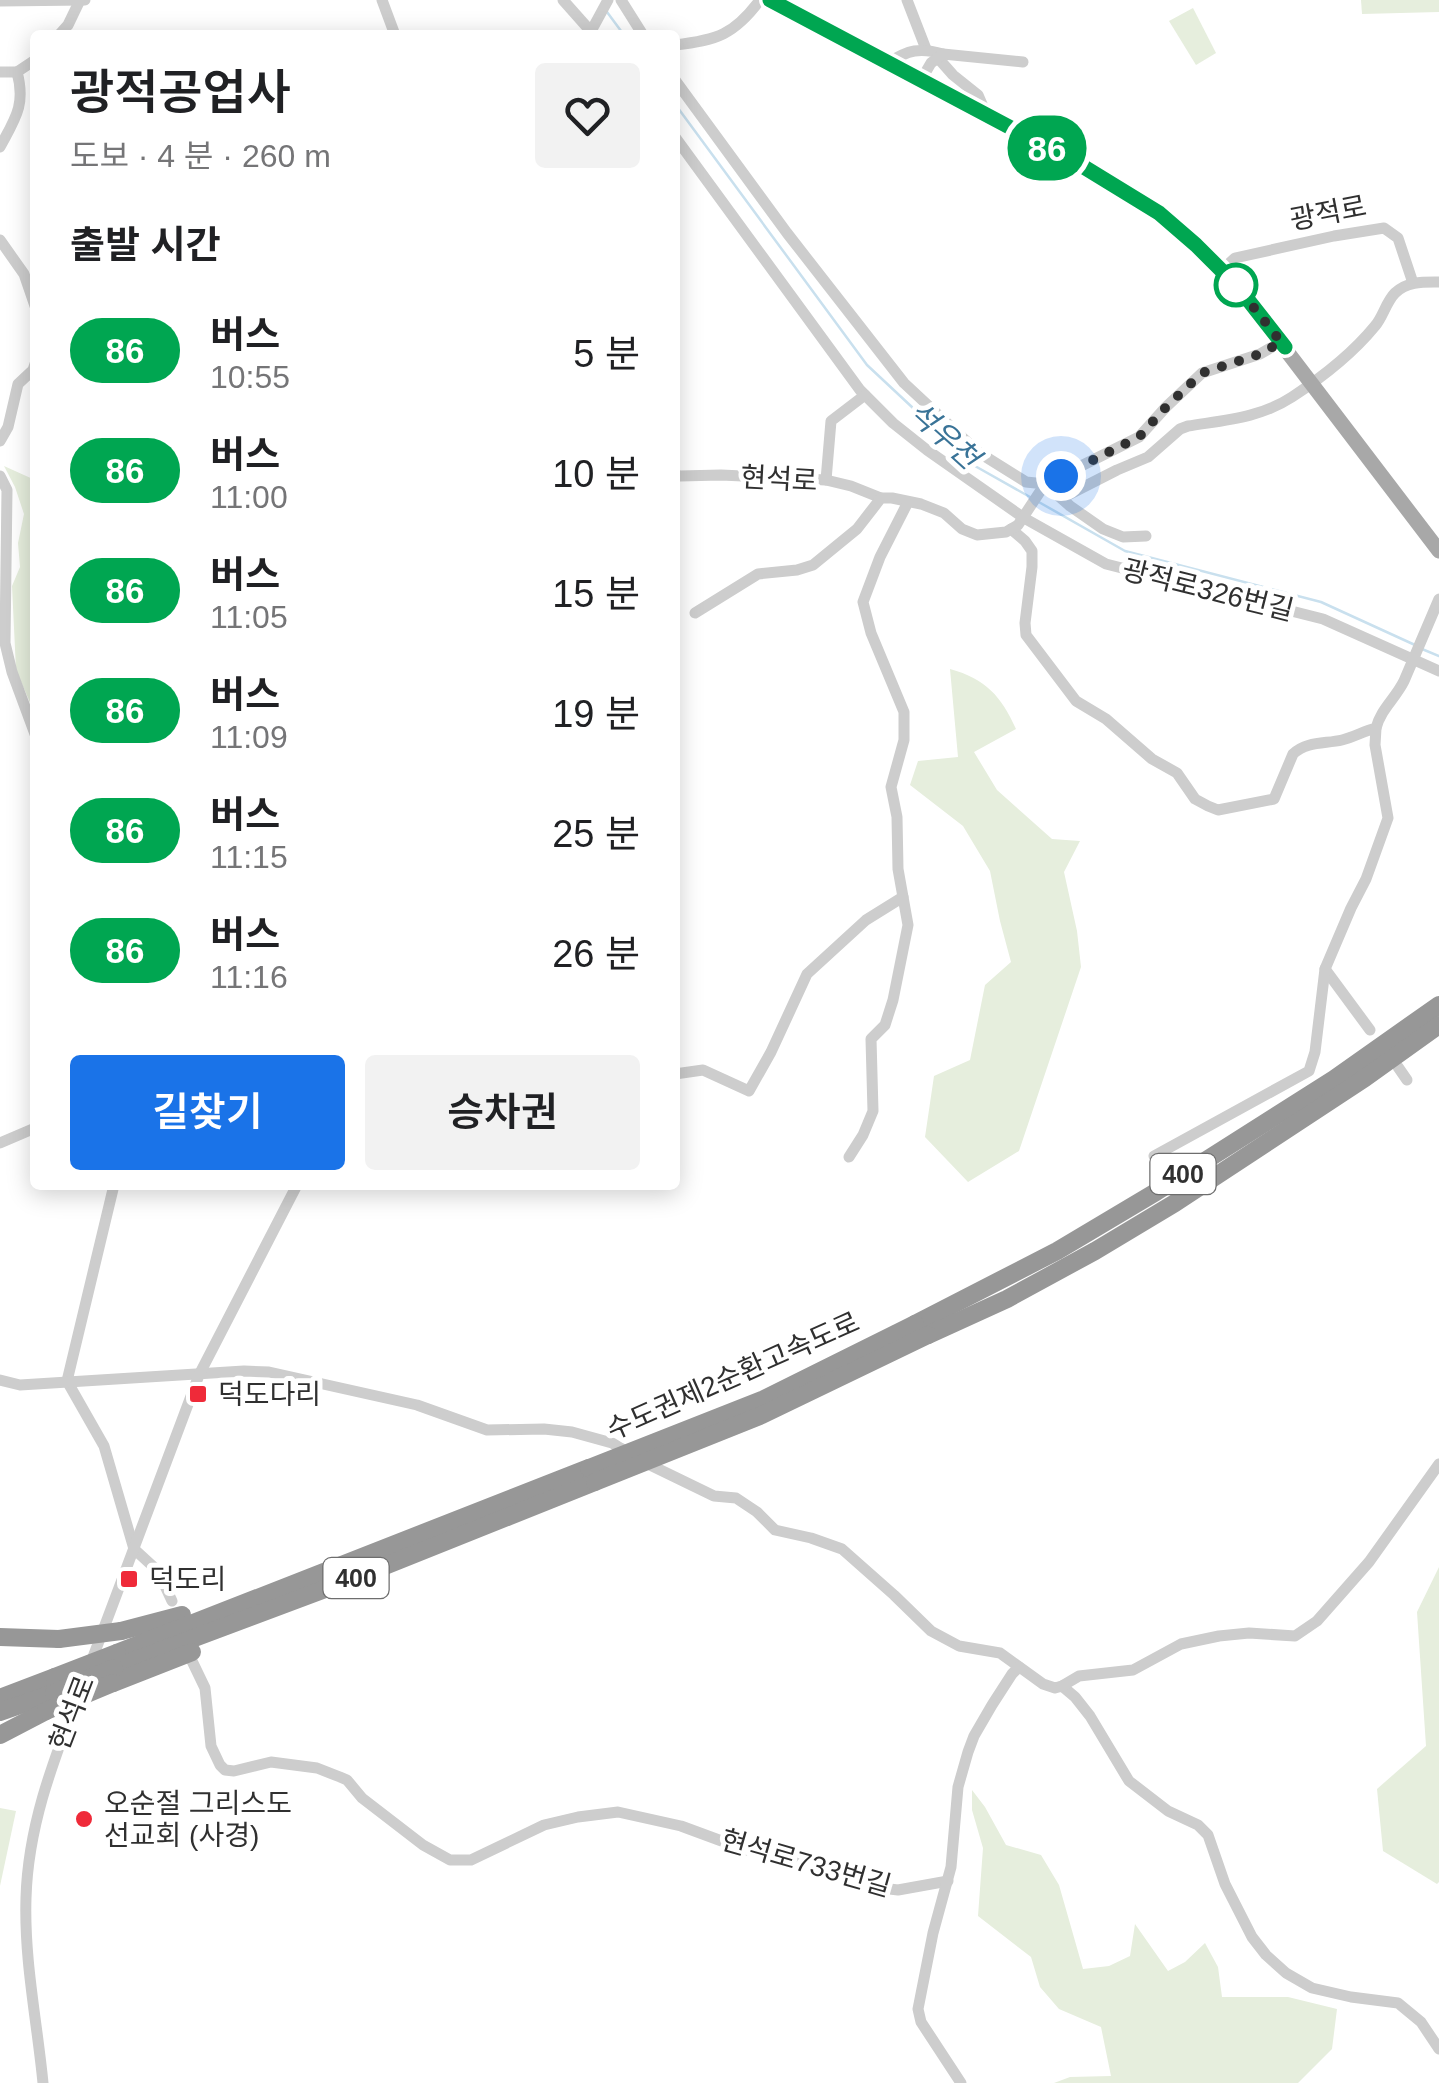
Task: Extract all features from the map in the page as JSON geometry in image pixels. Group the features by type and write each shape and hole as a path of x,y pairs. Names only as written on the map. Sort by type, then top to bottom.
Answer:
{"highway":[{"name":"수도권제2순환고속도로","path":"922,1329 1139,1202 1334,1079 1439,1005"},
{"name":"수도권제2순환고속도로","path":"115,1668 230,1636 922,1329 1007,1300 1175,1203 1439,1025"},
{"name":"수도권제2순환고속도로","path":"0,1712 115,1668 452,1521 592,1475"},
{"path":"0,1637 59,1639 157,1624 452,1521"},
{"path":"0,1735 52,1693 115,1668"},
{"name":"수도권제2순환고속도로","path":"0,1698 52,1693"}],"main road":[{"path":"770,0 1079,164 1178,228 1238,287 1439,551"}],"street":[{"path":"0,2 82,0"},
{"path":"63,30 82,0"},
{"path":"382,0 393,30"},
{"path":"563,0 590,30"},
{"path":"593,30 608,0"},
{"path":"620,0 640,30"},
{"path":"680,44 714,40 747,18 760,0"},
{"path":"908,0 926,49"},
{"path":"888,63 902,54 926,49 940,56 1023,62"},
{"path":"940,56 953,75 978,95 987,116"},
{"path":"921,80 940,56"},
{"path":"953,75 975,58"},
{"path":"0,72 17,72 30,63"},
{"path":"0,147 17,114 22,91 17,72"},
{"name":"광적로326번길","path":"680,87 786,233 904,382 978,452 1026,482 1062,498 1103,529 1122,537 1146,536"},
{"name":"광적로326번길","path":"680,144 865,395 927,450 1024,518 1106,564 1324,619 1439,671"},
{"name":"광적로","path":"1222,270 1236,258 1384,228 1398,238 1413,282"},
{"path":"0,240 24,274 30,291"},
{"path":"1062,498 1148,457 1180,430 1270,410 1353,348 1376,324 1395,293 1413,282 1439,282"},
{"path":"696,613 758,574 813,565 857,529 881,498 922,504 977,535 1006,532 1018,526 1043,487 1139,437 1202,373 1283,345"},
{"path":"0,441 8,427 18,384 30,373"},
{"path":"826,480 830,421 865,395"},
{"path":"0,476 7,490 3,652 30,721"},
{"name":"현석로","path":"680,476 826,480 881,498"},
{"path":"849,1157 873,1111 871,1039 884,1024 893,1000 908,925 898,869 897,816 891,787 904,740 904,712 871,633 863,602 908,502"},
{"path":"1011,529 1032,551 1026,635 1076,700 1152,759 1178,773 1196,799 1218,810 1274,799 1298,748 1376,728"},
{"path":"1154,1156 1310,1071 1316,1052 1325,969 1366,879 1388,818 1376,728 1382,710 1398,694 1439,600"},
{"path":"680,1073 703,1070 748,1091 772,1052 807,974 866,920 903,897"},
{"path":"1325,969 1370,1030"},
{"path":"1398,1066 1407,1080"},
{"path":"0,1143 30,1130"},
{"path":"113,1190 67,1381 104,1446 134,1549 158,1571 172,1601"},
{"name":"현석로","path":"42,2083 26,1921 31,1845 46,1782 199,1374 293,1190"},
{"path":"0,1380 20,1385 244,1370 269,1372 417,1404 486,1430 544,1429 595,1437 714,1496 736,1498 775,1530 842,1549 931,1631 959,1646 1000,1653 1043,1684 1055,1688 1079,1676 1133,1670 1181,1644 1249,1633 1295,1636 1317,1621 1369,1562 1439,1464"},
{"name":"현석로733번길","path":"192,1661 208,1704 211,1746 225,1770 234,1772 272,1762 318,1768 340,1776 423,1845 450,1860 471,1860 544,1825 618,1812 681,1826 746,1850 794,1854 822,1873 862,1880 873,1887 898,1890 948,1881"},
{"path":"960,2083 921,2022 918,2008 948,1881 958,1787 968,1752 992,1705 1019,1667"},
{"path":"1062,1686 1090,1716 1130,1781 1168,1811 1198,1824 1208,1835 1225,1884 1252,1937 1266,1955 1312,1988 1398,2003 1421,2022 1436,2042"}],"green space":[{"path":"1361,0 1439,0 1439,12 1362,14"},
{"path":"1193,8 1216,53 1196,65 1169,21"},
{"path":"4,466 30,478 30,702 16,670 12,586 20,567 18,543 24,514"},
{"path":"950,669 991,690 1016,729 974,752 997,790 1052,839 1080,841 1064,872 1081,967 1019,1151 968,1182 925,1137 934,1076 970,1060 985,985 1011,962 990,871 963,826 910,785 918,761 958,757"},
{"path":"1439,1567 1437,1884 1383,1851 1377,1789 1426,1746 1417,1612"},
{"path":"972,1790 1006,1845 1041,1855 1059,1885 1083,1969 1109,1966 1130,1956 1135,1924 1168,1971 1185,1962 1205,1943 1218,1967 1222,1997 1288,1997 1337,2009 1332,2049 1298,2083 1054,2083 1070,2077 1111,2076 1101,2027 1059,2009 1040,1987 1031,1957 978,1916 983,1848 972,1810"},
{"path":"0,1808 16,1811 0,1886"}],"waterway":[{"name":"석우천","path":"607,12 620,30"},
{"name":"석우천","path":"680,111 867,365 975,466 1030,497"},
{"name":"석우천","path":"1037,501 1125,551 1321,602 1415,645"},
{"name":"석우천","path":"1422,649 1439,656"}],"bus line":[{"name":"86","path":"770,0 1079,164 1159,213 1238,287 1285,347"}],"place":[{"name":"덕도다리","path":"198,1394"},
{"name":"덕도리","path":"129,1579"},
{"name":"오순절 그리스도 선교회 (사경)","path":"84,1819"}],"route":[{"path":"1061,476 1139,437 1202,373 1260,354 1281,342 1236,285"}]}
